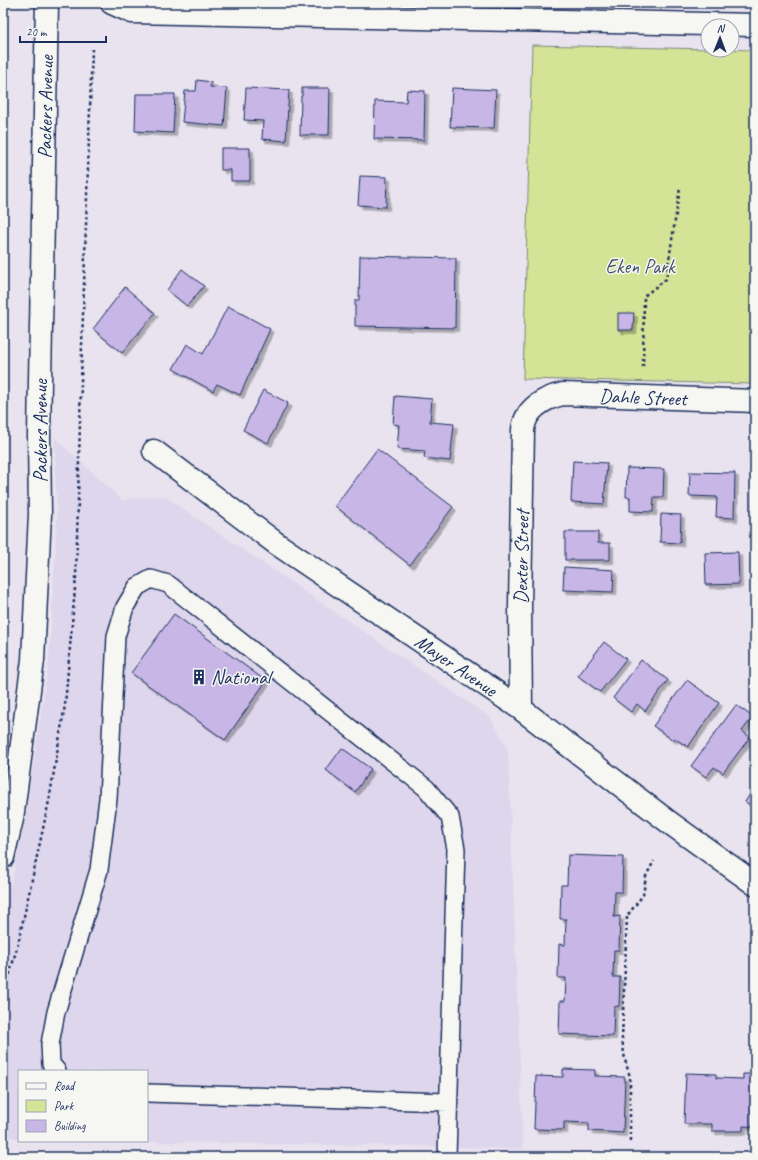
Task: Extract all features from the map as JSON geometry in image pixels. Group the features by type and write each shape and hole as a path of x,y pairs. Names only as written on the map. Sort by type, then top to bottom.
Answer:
{"street":[{"name":"Packers Avenue","path":"3,856 12,819 33,660 40,514 39,427 47,3"},
{"path":"112,4 132,12 755,25"},
{"name":"Dahle Street","path":"534,407 547,398 568,394 755,401"},
{"name":"Dexter Street","path":"521,709 520,606 523,430 527,415 534,407"},
{"name":"Mayer Avenue","path":"154,451 276,544 521,709 670,823 755,884"}],"lane":[{"path":"56,1070 51,1064 50,1044 56,1012 99,870 107,806 116,636 125,607 137,587 151,579 168,584 426,788 450,817 456,849 447,1157"},
{"path":"148,1094 448,1102"}],"path":[{"path":"643,367 644,296 666,279 680,188"},
{"path":"630,1141 630,1077 625,1060 622,1039 627,916 642,894 646,876 654,861"}],"shaded area":[{"path":"55,438 122,500 164,496 491,718 508,750 523,1149 148,1142 148,1070 18,1070 18,1138 3,1137 3,920 25,821 49,661 57,521"}],"green space":[{"name":"Eken Park","path":"532,45 700,49 700,58 740,58 740,50 755,50 755,384 523,379"}],"building":[{"path":"197,80 211,82 210,87 227,88 224,126 182,122 185,91 196,91"},
{"path":"246,88 289,90 286,141 262,139 263,121 244,120"},
{"path":"302,88 330,88 329,135 300,135"},
{"path":"452,88 496,90 494,128 450,127"},
{"path":"407,90 425,91 424,140 374,139 375,101 406,102"},
{"path":"136,94 175,94 173,133 135,131"},
{"path":"221,148 250,148 250,181 231,181 231,170 221,170"},
{"path":"360,176 387,177 386,207 358,205"},
{"path":"360,256 456,258 455,328 355,326 355,300 359,300"},
{"path":"182,269 204,286 187,306 167,290"},
{"path":"125,287 155,313 122,353 93,329"},
{"path":"228,306 270,329 240,395 217,384 213,391 173,369 187,344 203,354"},
{"path":"618,313 634,313 633,330 618,330"},
{"path":"263,390 288,403 268,443 243,430"},
{"path":"395,396 432,399 430,422 454,424 450,461 424,458 425,451 397,449 399,425 393,424"},
{"path":"377,449 453,507 410,565 335,506"},
{"path":"573,461 607,463 604,504 571,502"},
{"path":"627,468 664,469 663,497 654,497 653,512 630,511 630,497 626,497"},
{"path":"753,468 755,468 755,541 752,541"},
{"path":"690,472 735,473 734,518 716,517 717,497 689,496"},
{"path":"661,514 681,515 680,543 660,542"},
{"path":"565,532 598,532 598,543 610,543 610,560 565,560"},
{"path":"738,552 739,584 706,585 705,553"},
{"path":"564,567 614,570 613,592 563,590"},
{"name":"National","path":"174,614 266,681 225,740 131,673"},
{"path":"604,642 626,659 600,692 578,676"},
{"path":"641,660 668,680 645,711 637,704 631,712 613,698"},
{"path":"687,680 719,703 688,747 674,738 673,740 653,726"},
{"path":"736,705 753,717 742,731 750,737 723,773 714,767 706,777 691,766"},
{"path":"342,748 371,769 355,792 326,770"},
{"path":"755,786 755,808 745,802"},
{"path":"568,855 623,857 622,892 615,892 614,917 620,916 619,950 614,950 613,977 620,977 619,1006 614,1007 613,1036 559,1034 560,1001 565,1001 566,978 558,978 559,944 565,945 566,919 560,919 561,885 567,885"},
{"path":"563,1069 595,1070 595,1076 625,1077 623,1133 589,1131 589,1123 564,1122 564,1130 534,1129 536,1076 563,1077"},
{"path":"686,1073 716,1074 716,1078 743,1079 743,1074 755,1074 755,1127 743,1126 743,1131 712,1131 712,1124 684,1124"}],"place":[{"name":"National","path":"199,677"}]}
